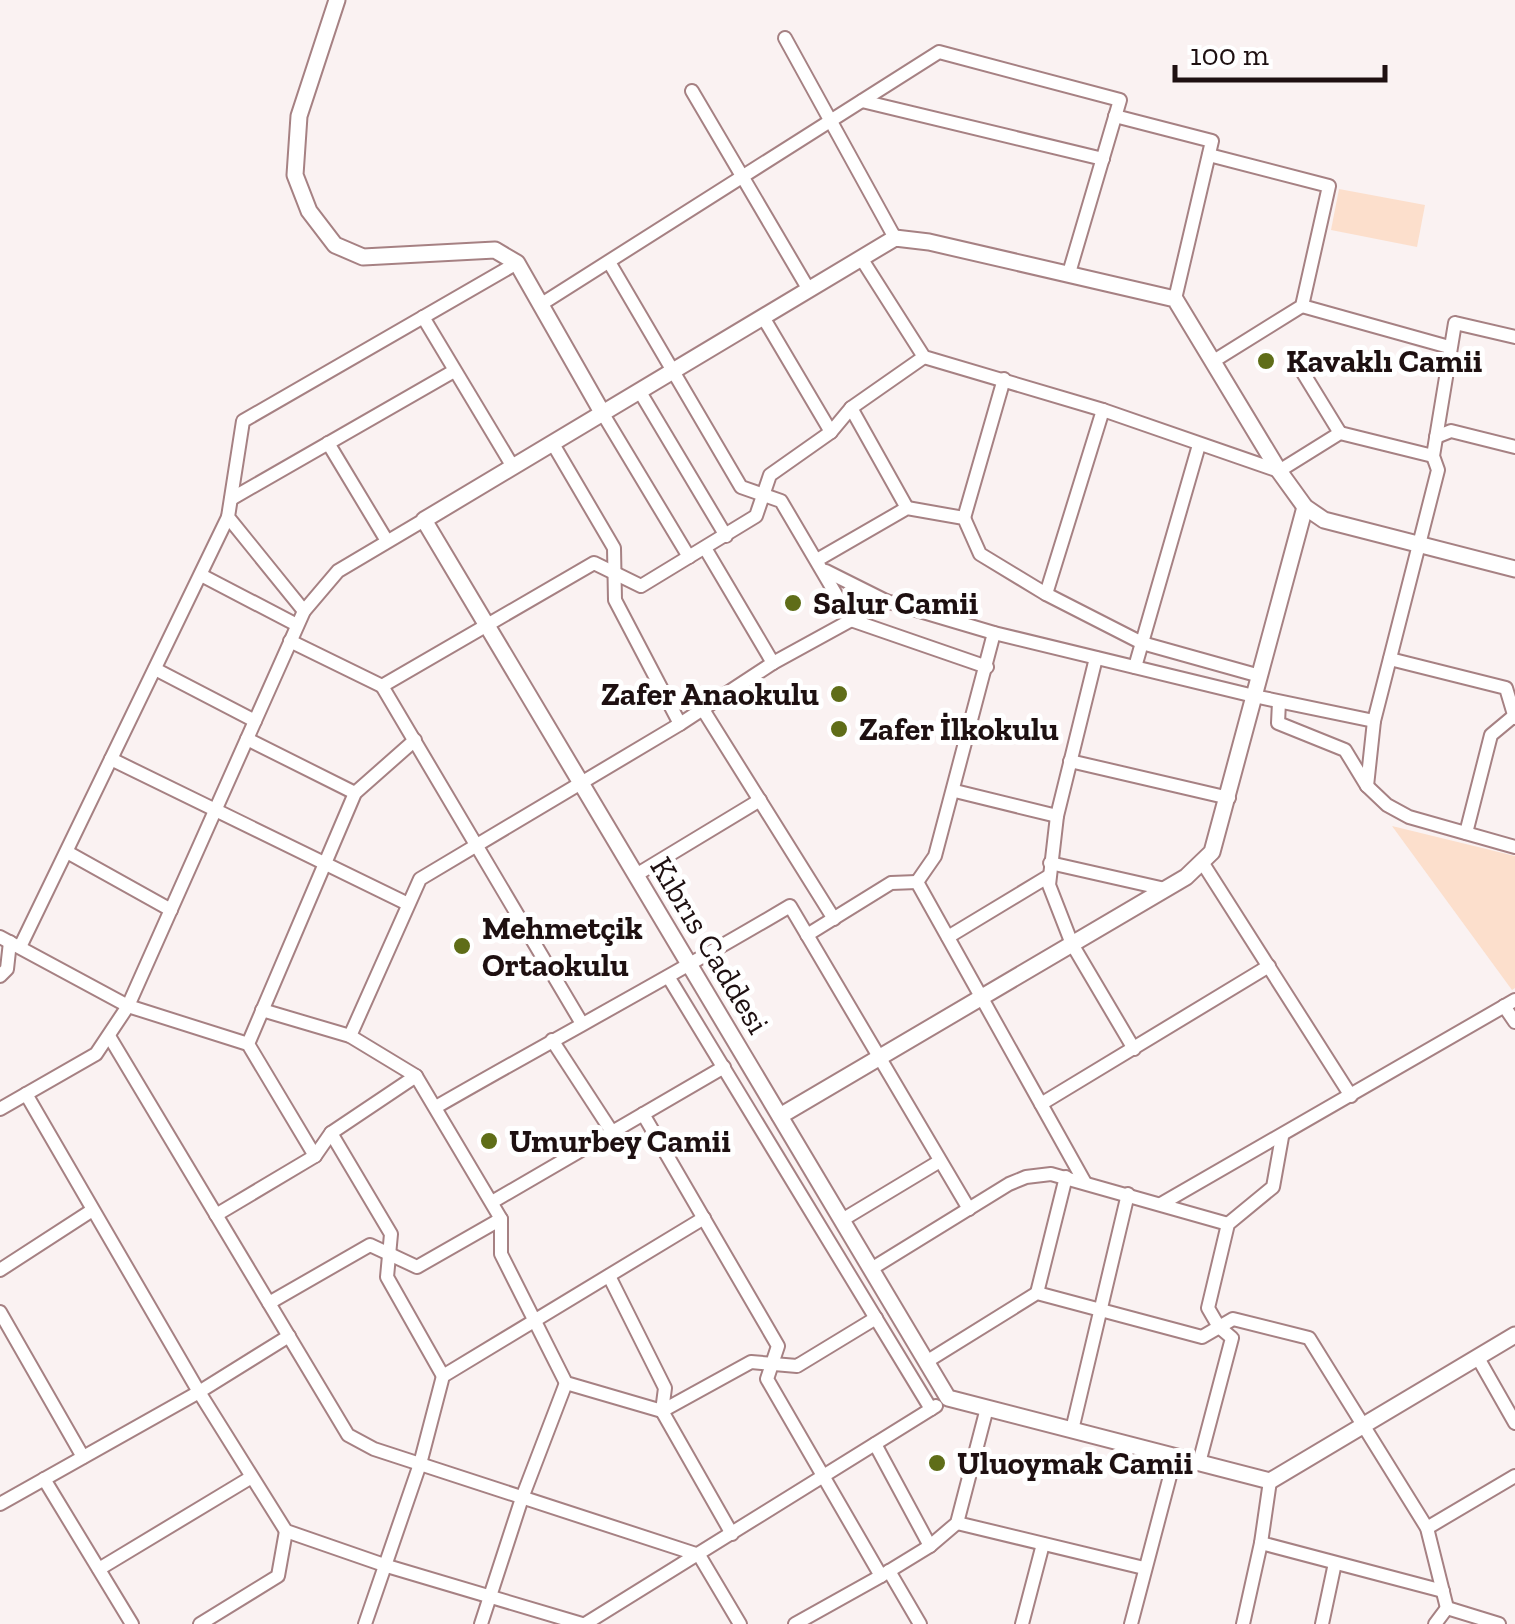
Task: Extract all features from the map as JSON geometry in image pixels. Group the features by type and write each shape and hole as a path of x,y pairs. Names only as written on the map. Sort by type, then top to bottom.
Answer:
{"street":[{"path":"336,0 299,116 295,175 309,211 334,245 362,257 495,250 517,263 689,558"},
{"path":"785,38 895,238"},
{"path":"540,304 939,52 1120,100 1069,273"},
{"path":"692,91 810,290"},
{"path":"862,102 1102,159"},
{"path":"1116,116 1212,141 1175,298 1279,471 1305,506 1324,520 1515,568"},
{"path":"1209,155 1329,186 1302,306 1212,362"},
{"path":"0,1108 96,1054 128,1006 297,625 338,570 895,238 929,242 1175,298"},
{"path":"861,258 924,358 1103,410 1279,471 1340,433"},
{"path":"608,262 742,486 781,502 851,620 987,667"},
{"path":"0,976 7,968 10,942 66,852 228,517 243,421 517,263"},
{"path":"1302,306 1450,347"},
{"path":"423,317 513,467"},
{"path":"763,318 831,432"},
{"path":"1367,786 1374,721 1438,470 1433,456 1455,323 1515,337"},
{"path":"382,686 594,563 641,586 726,536 756,516 770,475 831,432 852,408 924,358"},
{"path":"231,498 454,370"},
{"path":"1302,371 1340,433 1433,456"},
{"path":"1004,379 964,518 980,554 1046,594 1142,643 1260,676"},
{"path":"640,392 726,536"},
{"path":"852,408 907,508"},
{"path":"1046,594 1103,410"},
{"path":"1436,437 1451,431 1515,447"},
{"path":"328,442 387,542"},
{"path":"553,444 614,548 615,600 680,724"},
{"path":"1135,667 1199,445"},
{"path":"780,1116 1165,889 1212,852 1305,506"},
{"path":"820,565 907,508 964,518"},
{"path":"228,517 304,611"},
{"name":"Kıbrıs Caddesi","path":"424,520 948,1398"},
{"path":"705,548 772,663"},
{"path":"820,565 886,601 994,633 1374,721"},
{"path":"201,575 297,625"},
{"path":"350,1036 420,879 680,724 772,663 886,601"},
{"path":"917,882 935,856 994,633"},
{"path":"290,641 382,686 581,1022"},
{"path":"1096,658 1057,816 1049,869 1054,905 1072,944 1134,1050"},
{"path":"1390,660 1506,688 1515,716 1491,735 1466,833"},
{"path":"155,669 255,721"},
{"path":"1279,702 1278,723 1345,750 1367,786 1388,805 1409,817 1515,846"},
{"path":"702,708 834,919"},
{"path":"247,739 355,793"},
{"path":"248,1044 355,793 415,740"},
{"path":"112,759 408,904"},
{"path":"1070,761 1229,798"},
{"path":"954,791 1057,816"},
{"path":"636,875 760,800"},
{"path":"66,852 171,910"},
{"path":"1202,862 1351,1096"},
{"path":"948,938 1049,869 1165,889"},
{"path":"808,934 891,883 917,882"},
{"path":"917,882 1084,1181"},
{"path":"436,1106 581,1022 669,978 790,906 969,1210"},
{"path":"10,942 128,1006 248,1044 315,1156"},
{"path":"1041,1104 1270,966"},
{"path":"669,978 931,1409"},
{"path":"1161,1204 1510,1003 1515,1022"},
{"path":"262,1010 350,1036 416,1076 501,1218 501,1254 566,1382 662,1412 750,1362 797,1366 876,1318"},
{"path":"109,1036 348,1435 374,1449 699,1555 740,1624"},
{"path":"552,1040 612,1132"},
{"path":"492,1202 724,1067"},
{"path":"216,1215 315,1156 331,1133 416,1076"},
{"path":"26,1094 91,1211 286,1532 584,1624 609,1618 699,1555 948,1398 1270,1481 1515,1336"},
{"path":"644,1114 778,1346 767,1379 822,1478 920,1624"},
{"path":"331,1133 391,1234 387,1277 444,1376"},
{"path":"1199,1463 1232,1338 1208,1308 1228,1224 1273,1187 1282,1136"},
{"path":"842,1220 940,1160"},
{"path":"871,1269 1008,1184 1026,1177 1051,1174 1084,1181 1228,1224"},
{"path":"926,1362 1037,1293 1066,1177"},
{"path":"1072,1430 1128,1194"},
{"path":"0,1270 91,1211"},
{"path":"269,1303 370,1245 416,1267 501,1218"},
{"path":"365,1624 420,1464 444,1376 704,1218"},
{"path":"608,1276 665,1388 662,1412 732,1534"},
{"path":"1037,1293 1202,1337 1233,1319 1309,1338 1428,1528 1447,1608"},
{"path":"0,1314 83,1457"},
{"path":"0,1504 199,1392 289,1336"},
{"path":"1478,1358 1515,1423"},
{"path":"481,1624 522,1498 566,1382"},
{"path":"796,1624 930,1546 957,1523 987,1408"},
{"path":"874,1444 930,1546"},
{"path":"1131,1624 1175,1456"},
{"path":"1428,1528 1515,1476"},
{"path":"99,1570 250,1478"},
{"path":"44,1479 132,1624"},
{"path":"1243,1624 1270,1481"},
{"path":"957,1523 1144,1568"},
{"path":"200,1624 278,1576 286,1532"},
{"path":"1261,1543 1443,1591"},
{"path":"1022,1624 1043,1544"},
{"path":"1322,1624 1335,1562"},
{"path":"1434,1624 1447,1608"},
{"path":"1447,1608 1498,1624"}],"shaded area":[{"path":"1339,189 1425,205 1417,247 1331,230"},
{"path":"1392,826 1515,856 1515,988 1512,990"}],"place":[{"name":"Kavaklı Camii","path":"1266,361"},
{"name":"Salur Camii","path":"793,603"},
{"name":"Zafer Anaokulu","path":"839,694"},
{"name":"Zafer İlkokulu","path":"839,729"},
{"name":"Mehmetçik Ortaokulu","path":"462,946"},
{"name":"Umurbey Camii","path":"489,1141"},
{"name":"Uluoymak Camii","path":"937,1463"}]}
